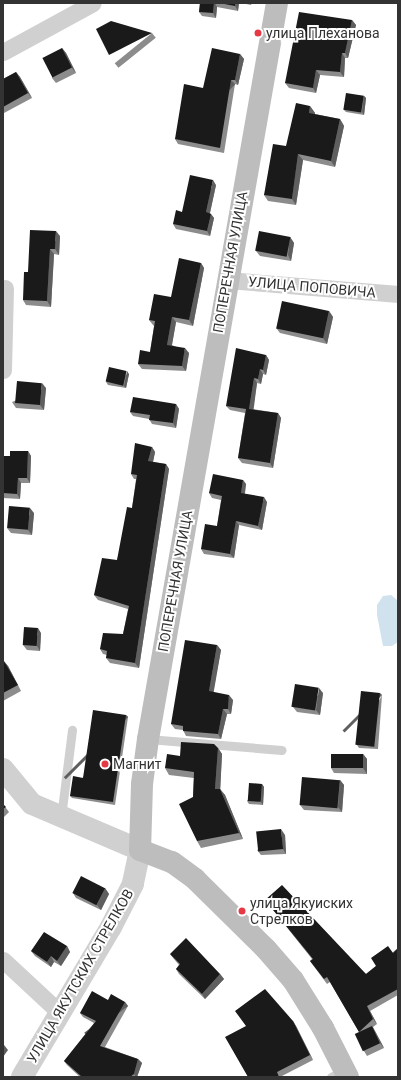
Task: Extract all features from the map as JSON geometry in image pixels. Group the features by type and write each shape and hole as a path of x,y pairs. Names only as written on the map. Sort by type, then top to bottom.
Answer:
{"main road":[{"name":"ПОПЕРЕЧНАЯ УЛИЦА","path":"140,850 148,739 227,280 277,3"},
{"path":"140,850 172,862 195,879 266,949 293,980 341,1075"}],"street":[{"path":"3,52 93,3"},
{"name":"УЛИЦА ПОПОВИЧА","path":"227,280 398,294"},
{"path":"3,370 5,288"},
{"path":"3,769 32,804 140,850"},
{"name":"УЛИЦА ЯКУТСКИХ СТРЕЛКОВ","path":"22,1077 133,884 140,850"},
{"path":"3,960 60,1013"}],"lane":[{"path":"61,817 72,730"},
{"path":"148,739 282,750"}],"water":[{"path":"391,595 397,600 398,642 392,646 383,646 377,615 377,605 383,596"}],"building":[{"path":"200,3 214,3 213,13 199,12"},
{"path":"219,3 235,3 235,6"},
{"path":"299,12 352,20 345,53 342,53 340,72 316,70 313,88 285,83"},
{"path":"111,21 152,33 109,55 96,29"},
{"path":"62,48 72,68 52,78 42,58"},
{"path":"212,48 240,54 235,80 231,80 220,148 175,139 184,84 203,88"},
{"path":"16,72 28,93 3,107 3,79"},
{"path":"346,93 364,96 361,113 343,110"},
{"path":"296,103 310,106 309,113 340,119 331,161 298,154 292,199 264,195 273,144 286,146"},
{"path":"190,175 213,180 206,212 211,214 207,231 173,224 176,210 182,212"},
{"path":"30,230 56,231 55,249 50,249 47,301 23,300 24,272 28,272"},
{"path":"259,231 290,237 287,257 255,251"},
{"path":"179,258 201,263 189,320 172,317 167,345 185,348 182,366 138,364 140,350 150,352 155,321 149,320 154,294 171,297"},
{"path":"282,301 329,311 323,338 276,328"},
{"path":"236,348 266,355 263,370 260,369 258,379 254,378 249,409 278,413 270,463 238,458 246,409 226,406"},
{"path":"109,367 127,371 123,386 106,382"},
{"path":"17,381 42,383 40,405 15,403"},
{"path":"133,397 176,404 173,423 149,420 150,415 130,412"},
{"path":"135,443 152,447 148,461 166,464 135,663 106,658 107,651 100,649 103,633 123,634 129,606 94,595 102,558 117,560 127,507 132,508 137,475 131,474"},
{"path":"10,451 28,451 27,478 18,478 17,494 3,493 3,456 10,456"},
{"path":"213,474 243,480 241,493 264,497 258,526 236,521 230,554 201,549 205,524 217,526 222,496 209,493"},
{"path":"9,506 30,508 28,530 7,528"},
{"path":"24,627 38,628 37,646 23,645"},
{"path":"185,640 217,645 209,691 229,695 228,709 223,709 218,734 183,731 183,726 171,724"},
{"path":"3,661 18,685 3,693"},
{"path":"295,684 319,688 315,710 291,707"},
{"path":"361,691 380,693 374,747 355,745"},
{"path":"93,710 126,715 113,802 70,796 73,776 83,778"},
{"path":"181,742 214,744 218,748 215,789 220,789 239,833 197,841 179,804 193,797 194,772 165,768 167,754 180,756"},
{"path":"331,754 363,754 363,768 331,768"},
{"path":"302,777 340,780 337,808 300,805"},
{"path":"249,783 262,784 261,802 248,801"},
{"path":"281,829 283,849 258,852 256,832"},
{"path":"81,876 105,888 96,905 72,893"},
{"path":"282,885 366,974 376,966 371,958 388,946 393,953 398,948 398,989 367,1006 373,1019 359,1032 327,977 324,979 310,961 313,959 265,900"},
{"path":"44,932 67,946 57,961 51,956 47,962 31,951"},
{"path":"186,938 220,974 202,994 176,969 180,964 170,954"},
{"path":"265,989 293,1021 310,1055 277,1072 279,1077 248,1077 225,1037 246,1026 235,1011"},
{"path":"92,991 108,1000 111,994 125,1002 100,1046 138,1059 134,1074 130,1077 82,1077 64,1061 96,1021 80,1013"},
{"path":"372,1026 380,1043 363,1051 355,1034"}],"place":[{"name":"улица Плеханова","path":"258,33"},
{"name":"Магнит","path":"105,764"},
{"name":"улица Якуиских Стрелков","path":"242,911"}]}
